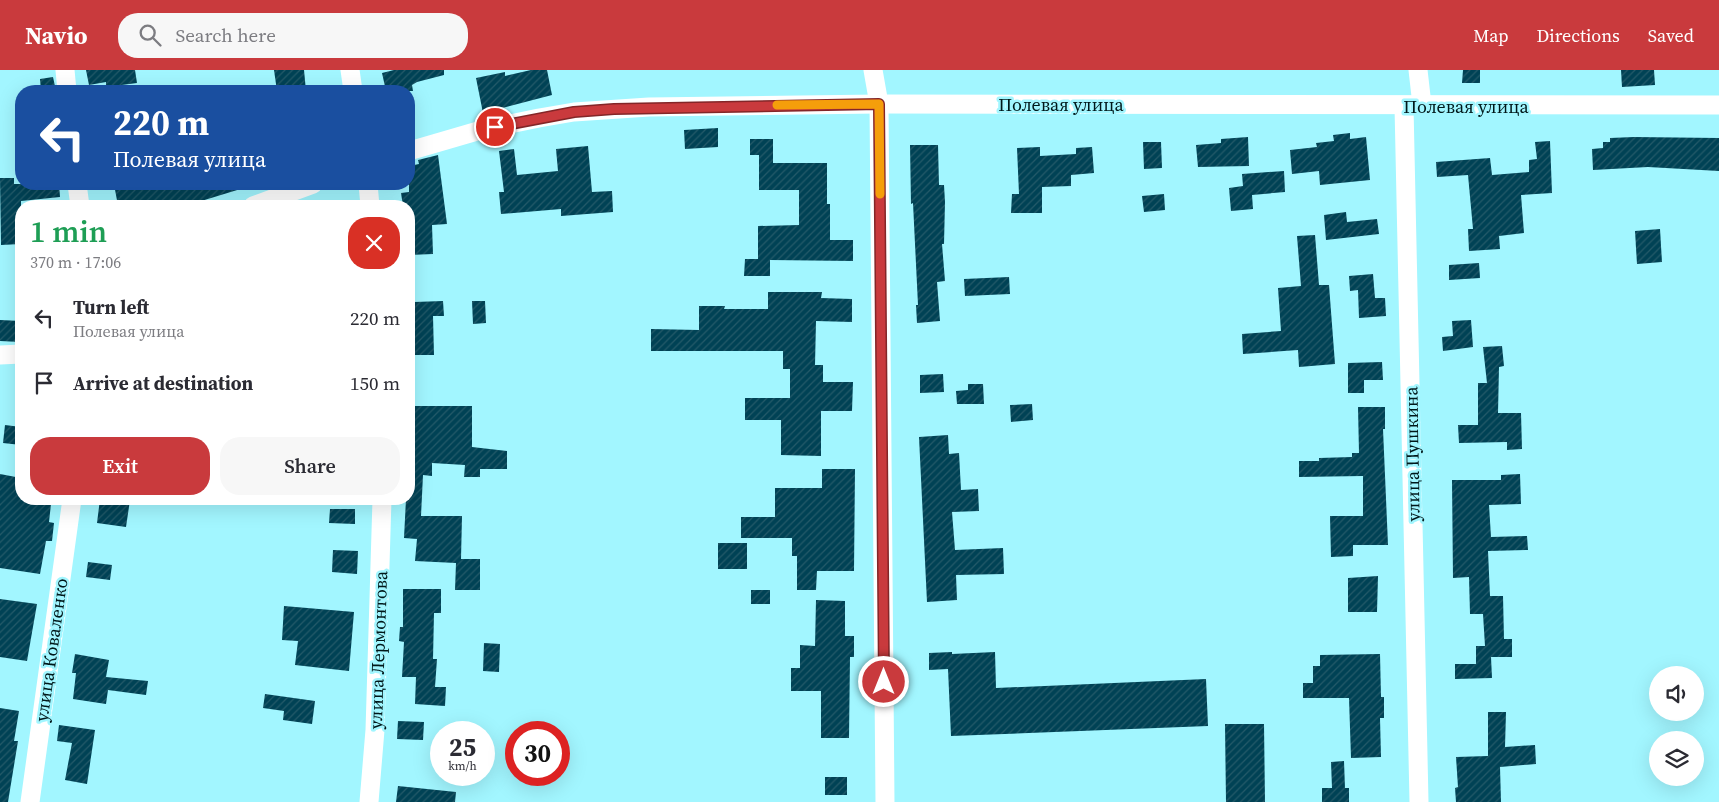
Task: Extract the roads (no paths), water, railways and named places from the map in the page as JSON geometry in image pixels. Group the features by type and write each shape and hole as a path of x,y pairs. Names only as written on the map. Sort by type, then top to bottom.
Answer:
{"street":[{"path":"65,70 66,85"},
{"path":"350,70 352,85"},
{"path":"873,70 879,104 885,802"},
{"name":"улица Пушкина","path":"1418,70 1413,106 1420,802"},
{"name":"Полевая улица","path":"415,149 481,130 574,112 649,107 879,104 1719,105"},
{"path":"269,200 297,190"},
{"path":"0,355 15,354"},
{"name":"улица Коваленко","path":"30,802 71,505"},
{"name":"улица Лермонтова","path":"369,802 376,710 382,505"}]}
